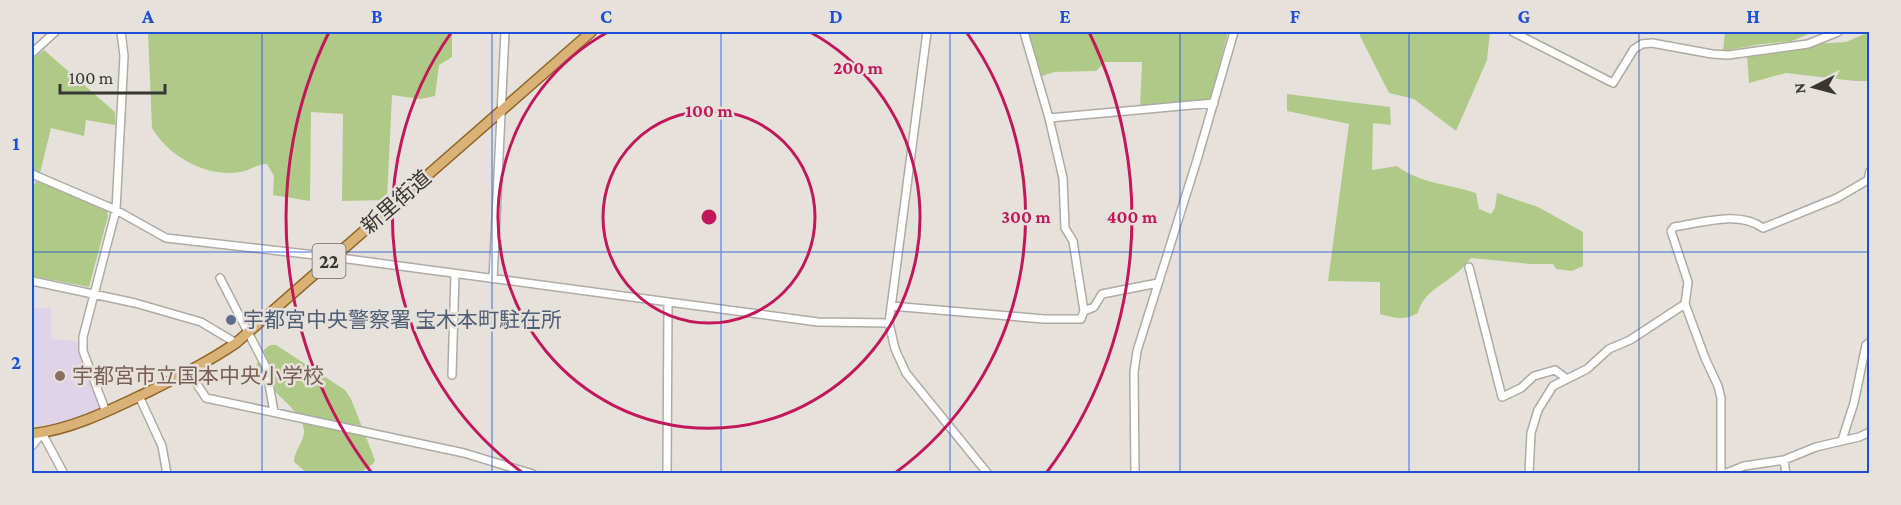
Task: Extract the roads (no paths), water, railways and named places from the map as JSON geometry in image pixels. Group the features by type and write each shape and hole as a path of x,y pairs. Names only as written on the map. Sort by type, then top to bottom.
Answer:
{"main road":[{"name":"新里街道","path":"37,434 76,424 106,412 189,372 250,333 333,257 591,32"}],"street":[{"path":"32,53 55,32"},
{"path":"106,412 83,351 83,337 116,210 124,57 122,32"},
{"path":"493,279 506,32"},
{"path":"927,32 889,323 895,349 906,374 988,474"},
{"path":"891,306 1081,319 1084,311 1073,242 1065,228 1063,178 1049,118 1024,32"},
{"path":"1135,474 1134,372 1137,351 1234,32"},
{"path":"1514,32 1613,82 1634,49 1642,44 1652,43 1728,55 1808,44 1838,32"},
{"path":"1049,118 1214,103"},
{"path":"1869,171 1868,180 1837,198 1763,228 1754,221 1726,219 1674,227 1671,231 1688,282 1685,304 1721,398 1723,474 1744,466 1784,460 1816,447 1859,437 1869,432"},
{"path":"32,174 116,210 166,238 217,242 818,322 889,323"},
{"path":"1469,267 1502,397 1521,388 1534,376 1555,370 1567,379"},
{"path":"452,375 455,274"},
{"path":"220,278 250,333 268,373 274,412"},
{"path":"32,281 95,293 201,322 236,343"},
{"path":"1084,311 1094,307 1102,294 1158,283"},
{"path":"667,474 668,303"},
{"path":"1529,474 1531,433 1538,410 1553,386 1587,369 1609,350 1630,340 1685,304"},
{"path":"1842,440 1854,403 1866,345 1869,342"},
{"path":"189,372 206,398 464,453 533,474"},
{"path":"139,396 162,446 167,474"},
{"path":"32,446 37,434"},
{"path":"37,434 64,474"},
{"path":"1784,460 1786,474"}],"place":[{"name":"宇都宮中央警察署 宝木本町駐在所","path":"231,320"},
{"name":"宇都宮市立国本中央小学校","path":"60,376"}]}
